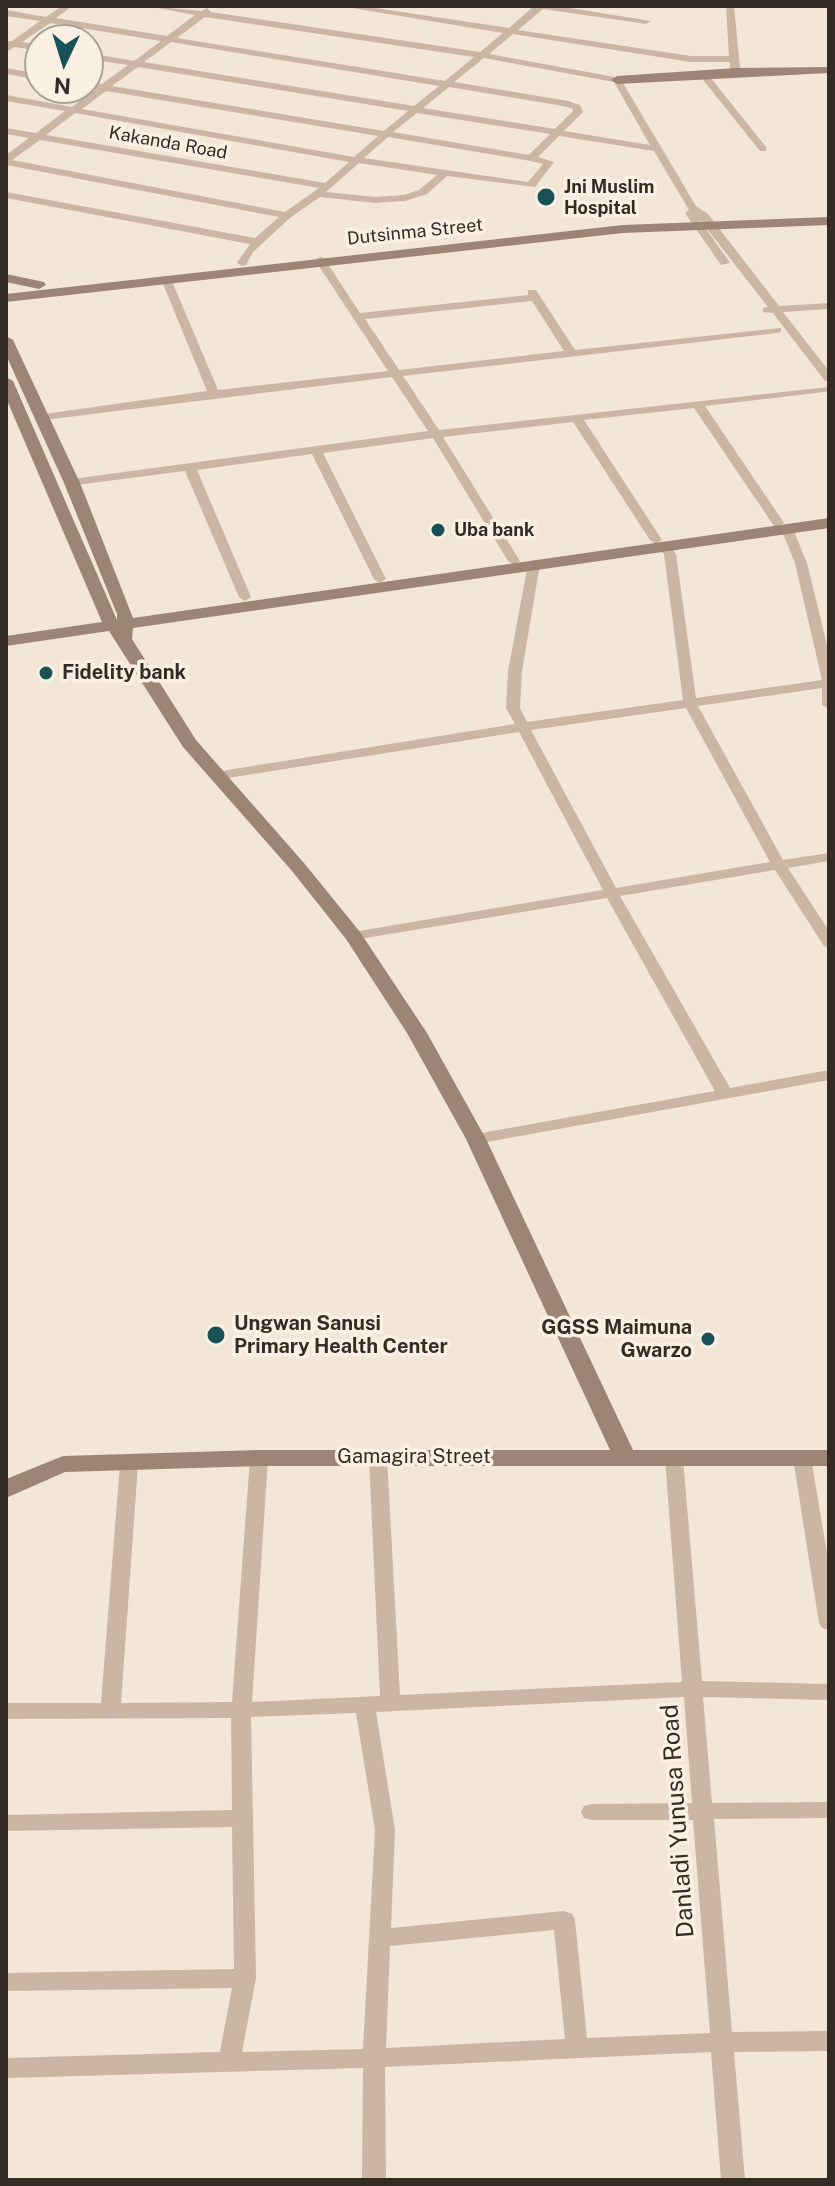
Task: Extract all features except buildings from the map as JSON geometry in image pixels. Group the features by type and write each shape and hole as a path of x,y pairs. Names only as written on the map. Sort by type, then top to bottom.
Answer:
{"street":[{"path":"9,45 68,6"},
{"path":"151,6 482,55 617,80 703,74 735,65"},
{"path":"104,85 214,6"},
{"path":"344,6 735,65 829,70"},
{"path":"242,263 249,250 287,215 322,190 540,6 646,21"},
{"path":"730,6 735,65"},
{"path":"6,13 577,107 578,112 531,158"},
{"path":"104,59 657,149"},
{"path":"703,74 763,149"},
{"path":"617,80 698,217 762,310 777,330 827,381"},
{"path":"6,98 443,175 531,185 549,162 388,132 104,87"},
{"path":"6,161 78,104"},
{"name":"Kakanda Road","path":"6,131 375,200 405,198 423,192 443,175"},
{"path":"6,161 287,215"},
{"path":"6,195 258,242"},
{"name":"Dutsinma Street","path":"6,289 698,217 829,213"},
{"path":"698,217 776,310 827,381"},
{"name":"Dutsinma Street","path":"13,297 698,217 829,221"},
{"path":"320,260 436,434 514,561"},
{"path":"6,278 39,285"},
{"path":"166,279 214,394"},
{"path":"359,316 534,295 572,354"},
{"path":"6,305 13,297"},
{"path":"762,310 829,306"},
{"path":"44,417 214,394 777,330"},
{"path":"6,340 72,483 118,624"},
{"path":"6,381 118,624 182,733 215,776 298,867 353,936 417,1033 476,1139 625,1457"},
{"path":"72,483 436,434 698,405 827,381"},
{"path":"698,405 782,526 801,563 829,684 829,705"},
{"path":"577,418 670,554 690,703 779,866 829,943"},
{"path":"316,450 380,579"},
{"path":"189,466 245,597"},
{"path":"782,526 829,515"},
{"path":"6,631 118,624 245,597 782,526 829,523"},
{"path":"6,641 660,543"},
{"path":"534,564 515,671 513,708 612,894 725,1094"},
{"path":"215,776 523,727 829,684"},
{"path":"353,936 829,857"},
{"path":"476,1139 829,1075"},
{"path":"229,2062 245,1978 241,1710 259,1458"},
{"name":"Gamagira Street","path":"6,1490 23,1479 63,1464 259,1458 829,1458"},
{"path":"378,1458 390,1701"},
{"path":"802,1458 829,1623"},
{"name":"Danladi Yunusa Road","path":"674,1459 695,1689 719,2042 733,2180"},
{"path":"110,1712 129,1464"},
{"path":"6,1711 241,1710 695,1689 829,1692"},
{"path":"365,1703 385,1830 374,2058 374,2180"},
{"path":"591,1812 829,1810"},
{"path":"6,1823 244,1818"},
{"path":"382,1938 564,1920 577,2048"},
{"path":"6,1982 245,1978"},
{"path":"6,2068 374,2058 719,2042 829,2041"}],"place":[{"name":"Jni Muslim Hospital","path":"546,197"},
{"name":"Uba bank","path":"438,530"},
{"name":"Fidelity bank","path":"46,673"},
{"name":"Ungwan Sanusi Primary Health Center","path":"216,1335"},
{"name":"GGSS Maimuna Gwarzo","path":"708,1339"}]}
